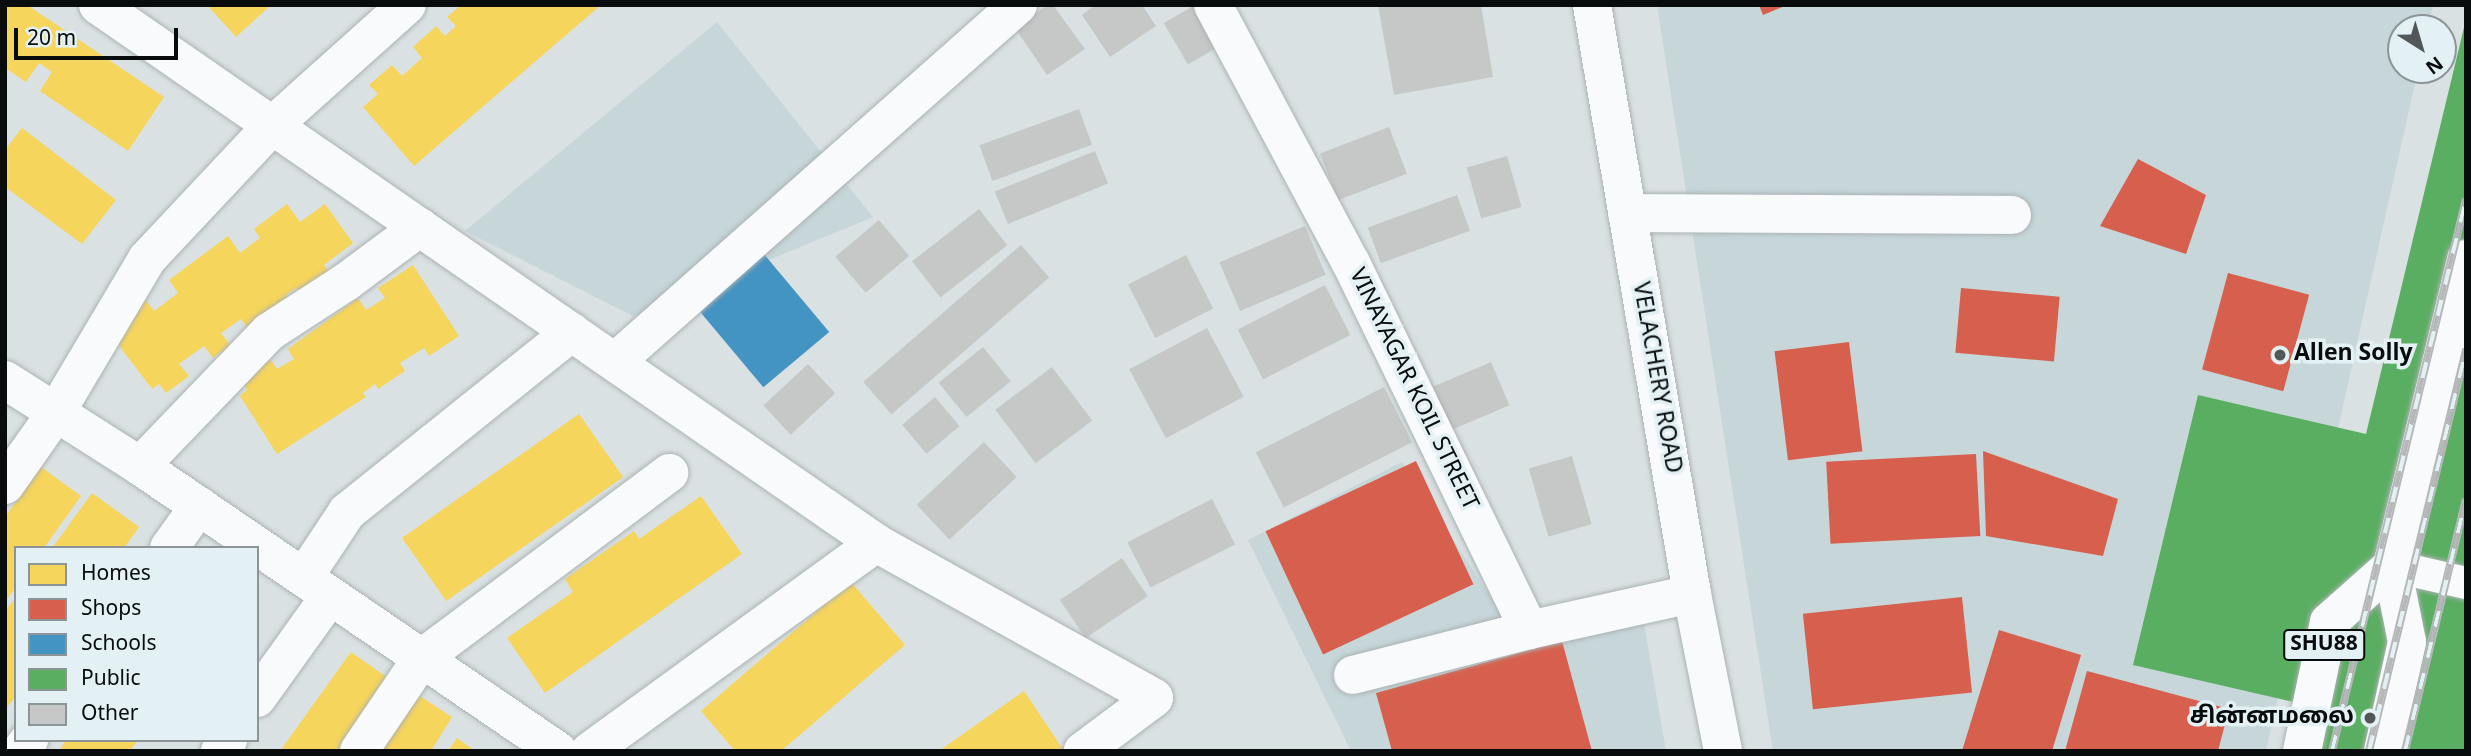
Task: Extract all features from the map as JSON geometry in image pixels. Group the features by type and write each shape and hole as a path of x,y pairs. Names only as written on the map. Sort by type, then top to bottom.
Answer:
{"street":[{"path":"98,5 876,543 1154,698 1083,751"},
{"path":"5,485 55,414 146,259 272,126 407,5"},
{"path":"616,361 1018,5"},
{"name":"VINAYAGAR KOIL STREET","path":"1213,5 1351,263 1529,631"},
{"name":"VELACHERY ROAD","path":"1592,5 1692,594 1723,751"},
{"path":"1627,213 2012,215"},
{"path":"139,466 269,332 346,282 420,227"},
{"path":"2383,751 2407,642 2392,566 2458,322 2466,259"},
{"path":"259,694 317,587 347,512 572,332"},
{"path":"5,380 257,546"},
{"path":"359,751 422,658 669,473"},
{"path":"170,546 199,506"},
{"path":"590,751 876,543"},
{"path":"259,547 558,751"},
{"name":"SHU88","path":"2302,751 2329,622 2392,566"},
{"path":"1353,675 1692,594"}],"lane":[{"path":"2392,566 2466,583"}],"shaded area":[{"path":"1657,5 2433,5 2431,14 2387,14 2387,84 2415,84 2266,751 1773,751"},
{"path":"717,22 873,217 633,316 465,231"},
{"path":"1402,462 1504,617 1642,612 1666,751 1351,751 1248,540"}],"building: Homes":[{"path":"5,5 27,5 164,97 128,151 40,91 52,72 39,63 26,82 5,68"},
{"path":"207,5 271,5 236,37"},
{"path":"461,5 601,5 414,166 363,107 378,94 369,85 392,65 402,76 422,58 413,47 436,26 445,36 456,26 447,17"},
{"path":"22,128 116,200 82,244 5,187 5,150"},
{"path":"287,204 300,222 325,204 353,243 324,265 330,273 301,295 296,288 286,295 292,302 251,333 241,319 221,333 230,345 213,358 204,346 179,364 189,376 166,393 159,384 152,389 114,339 145,299 154,311 178,293 169,280 228,236 240,253 260,238 254,229"},
{"path":"413,265 459,336 429,356 424,348 400,363 405,371 378,389 375,384 363,393 366,397 277,454 240,396 247,390 241,380 271,360 277,369 294,359 288,349 358,298 366,310 385,298 378,288"},
{"path":"579,414 623,477 446,601 402,538"},
{"path":"41,467 81,496 45,546 14,546 14,590 5,602 5,517"},
{"path":"92,493 139,527 125,546 53,546"},
{"path":"701,496 742,554 545,693 507,638 573,592 565,579 634,531 639,539"},
{"path":"851,582 905,645 781,751 735,751 701,711"},
{"path":"14,600 14,699 5,710 5,611"},
{"path":"351,652 398,685 350,751 280,751"},
{"path":"412,691 452,717 431,751 373,751"},
{"path":"1024,691 1064,751 939,751"},
{"path":"457,738 475,751 448,751"},
{"path":"65,742 137,742 130,751 59,751"}],"building: Shops":[{"path":"1759,5 1787,5 1763,15"},
{"path":"2138,159 2206,195 2186,254 2100,226"},
{"path":"2228,273 2309,295 2283,391 2202,370"},
{"path":"1961,288 2060,297 2054,361 1955,353"},
{"path":"1849,342 1862,451 1788,460 1775,351"},
{"path":"1983,451 2118,499 2103,556 1986,536"},
{"path":"1976,454 1980,536 1830,544 1826,462"},
{"path":"1416,461 1473,584 1323,654 1266,531"},
{"path":"1962,597 1972,692 1813,709 1803,614"},
{"path":"1999,630 2081,655 2052,751 1962,751"},
{"path":"1562,641 1592,751 1392,751 1376,693"},
{"path":"2087,671 2229,709 2218,751 2065,751"}],"building: Schools":[{"path":"763,253 829,332 763,387 697,308"}],"building: Public":[{"path":"2466,19 2466,751 2291,751 2302,704 2133,665 2198,395 2366,434 2450,84 2457,84 2457,56"}],"building: Other":[{"path":"1047,5 1053,5 1085,49 1047,75 1015,28"},
{"path":"1095,5 1142,5 1156,26 1110,57 1082,15"},
{"path":"1195,5 1219,47 1188,65 1164,23"},
{"path":"1378,5 1481,5 1493,77 1394,95"},
{"path":"1079,109 1092,145 992,181 979,145"},
{"path":"1389,127 1407,174 1338,200 1320,154"},
{"path":"1095,151 1108,183 1008,224 995,191"},
{"path":"1507,156 1522,207 1481,219 1467,168"},
{"path":"1457,195 1470,231 1381,263 1368,227"},
{"path":"979,209 1007,245 940,298 912,261"},
{"path":"879,220 909,256 866,293 835,257"},
{"path":"1305,226 1326,275 1240,311 1219,262"},
{"path":"1021,245 1049,277 891,415 863,382"},
{"path":"1186,255 1213,308 1155,338 1128,285"},
{"path":"1325,285 1350,335 1263,379 1238,329"},
{"path":"1207,328 1244,397 1166,438 1129,369"},
{"path":"983,347 1011,381 966,417 939,383"},
{"path":"1491,362 1509,405 1443,433 1425,390"},
{"path":"808,364 835,393 791,435 763,406"},
{"path":"1052,367 1092,421 1036,463 995,410"},
{"path":"1384,387 1412,442 1284,508 1256,452"},
{"path":"935,397 959,426 926,454 902,425"},
{"path":"984,442 1017,477 949,540 917,505"},
{"path":"1572,456 1592,524 1548,537 1529,468"},
{"path":"1212,499 1235,544 1151,588 1127,542"},
{"path":"1122,558 1148,596 1086,638 1060,600"}],"railway":[{"path":"2332,751 2466,199"},
{"path":"2369,751 2466,349"},
{"path":"2405,751 2466,499"}],"place":[{"name":"Allen Solly","path":"2280,355"},
{"name":"சின்னமலை","path":"2370,718"}]}
